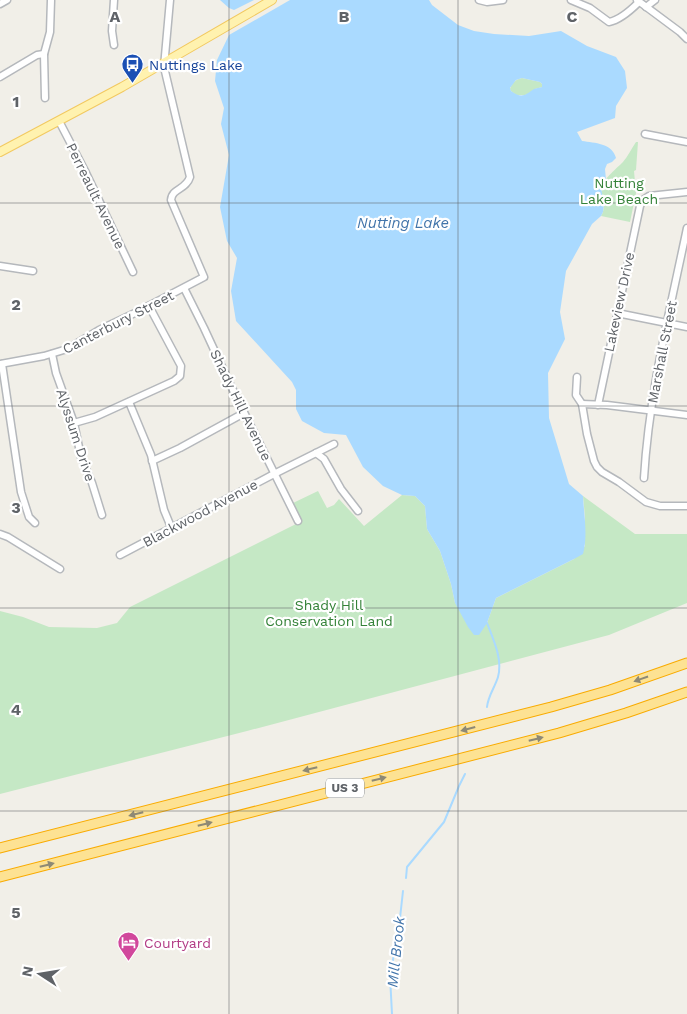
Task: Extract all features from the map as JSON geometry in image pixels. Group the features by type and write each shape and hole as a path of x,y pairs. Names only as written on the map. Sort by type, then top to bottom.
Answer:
{"highway":[{"name":"US 3","path":"0,848 551,707 610,690 687,663"},
{"name":"US 3","path":"0,877 559,733 687,692"}],"main road":[{"path":"1,150 122,87 272,0"}],"street":[{"path":"0,4 7,0"},
{"path":"45,98 44,54 50,32 50,0"},
{"path":"114,0 112,31 114,45"},
{"path":"164,63 170,0"},
{"path":"479,0 487,2 503,0"},
{"path":"571,0 590,8 609,22 614,21 627,12 638,1 687,39"},
{"path":"646,7 655,0"},
{"path":"0,77 36,55 44,54"},
{"name":"Canterbury Street","path":"1,364 52,354 74,345 99,330 204,277 170,197 187,184 190,174 164,63"},
{"name":"Perreault Avenue","path":"58,121 85,171 133,272"},
{"path":"645,134 687,142"},
{"name":"Lakeview Drive","path":"598,405 639,208 643,200 649,196 687,192"},
{"name":"Marshall Street","path":"644,478 651,411 687,228"},
{"path":"0,266 33,271"},
{"name":"Shady Hill Avenue","path":"184,288 298,520"},
{"path":"74,423 130,402 174,381 180,376 181,366 176,354 149,306"},
{"path":"617,313 687,327"},
{"name":"Alyssum Drive","path":"52,354 56,373 74,423 81,457 102,515"},
{"path":"1,364 22,498 29,517 35,522"},
{"path":"577,377 576,395 582,404 594,461 599,470 646,502 660,506 687,506"},
{"path":"130,402 149,450 164,510 171,527"},
{"path":"582,404 687,415"},
{"path":"152,461 244,413"},
{"name":"Blackwood Avenue","path":"120,555 334,444"},
{"path":"316,453 324,459 341,489 358,511"},
{"path":"0,534 60,569"}],"green space":[{"path":"522,78 540,82 542,87 525,95 516,95 510,89 514,82"},
{"name":"Nutting Lake Beach","path":"636,142 638,142 636,170 634,171 636,193 630,222 601,216 604,208 601,189 603,182 623,162"},
{"name":"Shady Hill Conservation Land","path":"318,491 327,508 334,505 339,499 364,526 402,495 415,496 425,506 427,529 440,551 455,603 487,623 496,598 574,559 585,546 583,496 635,534 687,534 687,603 609,635 0,794 0,611 49,627 97,628 117,623 130,607 302,521 293,503"}],"water":[{"path":"220,0 254,0 234,10"},
{"name":"Nutting Lake","path":"290,0 429,0 432,5 458,25 474,31 529,36 561,31 587,46 616,57 625,71 627,88 616,106 615,118 577,132 582,141 597,143 611,149 616,158 607,164 605,169 606,180 601,188 604,204 603,212 592,224 566,271 560,312 565,339 548,373 549,418 569,484 583,496 585,533 583,554 496,598 487,623 479,635 474,635 468,627 455,603 440,551 427,529 425,506 415,496 402,495 383,486 363,467 346,435 324,433 302,421 296,409 296,390 292,382 236,321 231,291 237,258 227,241 220,207 229,155 221,124 224,108 215,81 217,60 229,35","holes":["522,78 540,82 542,87 523,95 518,95 511,91 510,88 516,80"]}],"waterway":[{"name":"Mill Brook","path":"487,623 497,649 499,663 498,677 487,707"},
{"name":"Mill Brook","path":"406,878 407,867 444,822 465,774"},
{"name":"Mill Brook","path":"392,1014 390,976 403,891"}],"place":[{"name":"Nuttings Lake","path":"133,84"},
{"name":"Courtyard","path":"128,962"}]}
